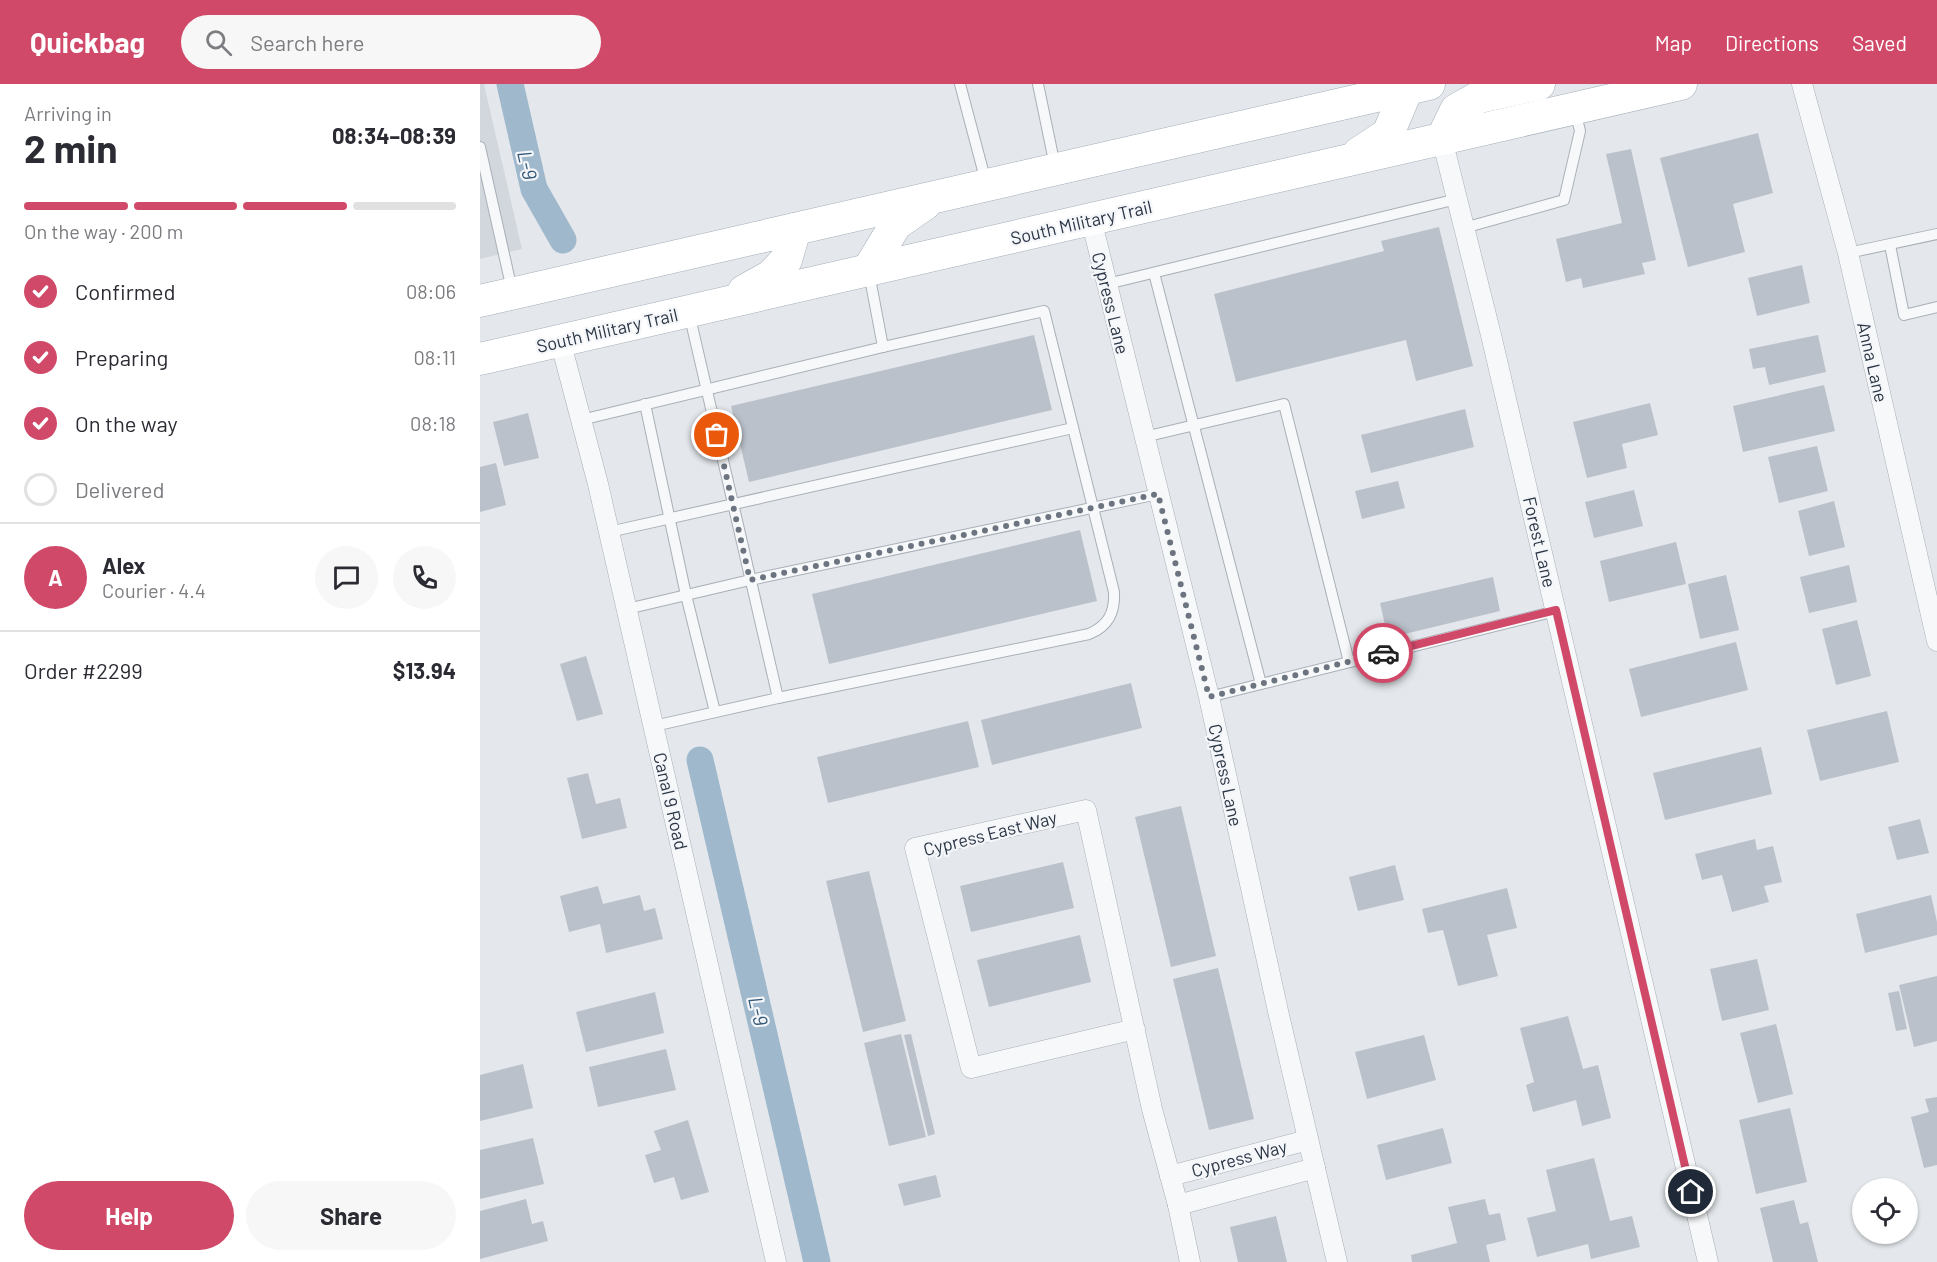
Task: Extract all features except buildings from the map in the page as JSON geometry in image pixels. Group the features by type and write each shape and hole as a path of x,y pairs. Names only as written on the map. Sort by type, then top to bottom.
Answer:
{"main road":[{"path":"1442,139 1456,110 1479,97 1539,84"},
{"name":"South Military Trail","path":"480,359 1681,84"},
{"path":"480,301 1414,86"},
{"path":"1345,161 1389,135 1414,86"},
{"path":"868,270 896,224 933,198"},
{"path":"723,304 771,276 786,260 795,229"}],"street":[{"name":"Anna Lane","path":"1802,84 1848,253 1937,641"},
{"name":"Forest Lane","path":"1442,139 1556,610 1708,1262"},
{"name":"Cypress Lane","path":"1091,219 1209,697 1337,1262"},
{"name":"Canal 9 Road","path":"560,340 609,532 776,1262"},
{"name":"Cypress East Way","path":"1135,1029 971,1068 915,848 1086,810 1135,1029 1152,1109 1178,1205 1190,1262"},
{"name":"Cypress Way","path":"1170,1176 1308,1140"},
{"name":"Cypress Way","path":"1178,1205 1315,1168"}],"lane":[{"path":"960,84 987,185"},
{"path":"1038,84 1056,170"},
{"path":"1464,228 1564,200 1580,131 1575,108"},
{"path":"480,147 513,294"},
{"path":"1107,285 1457,199"},
{"path":"1848,253 1937,234"},
{"path":"1890,245 1904,315 1937,307"},
{"path":"868,270 883,346"},
{"path":"1154,273 1261,684"},
{"path":"688,311 778,698"},
{"path":"581,420 883,346 1044,311 1114,592 1112,613 1107,623 1089,634 654,726"},
{"path":"645,404 686,596 715,712"},
{"path":"1144,437 1284,404 1349,662"},
{"path":"609,532 1073,428"},
{"path":"627,609 750,580 1158,494"},
{"path":"1209,697 1556,610"}],"shaded area":[{"path":"480,84 484,84 522,249 480,259"}],"waterway":[{"name":"L-9","path":"510,84 534,189 563,240"},
{"name":"L-9","path":"700,760 817,1262"}],"way so far":[{"path":"717,435 750,580 1158,494 1209,697 1383,653"}],"route":[{"path":"1383,653 1556,610 1691,1192"}]}
